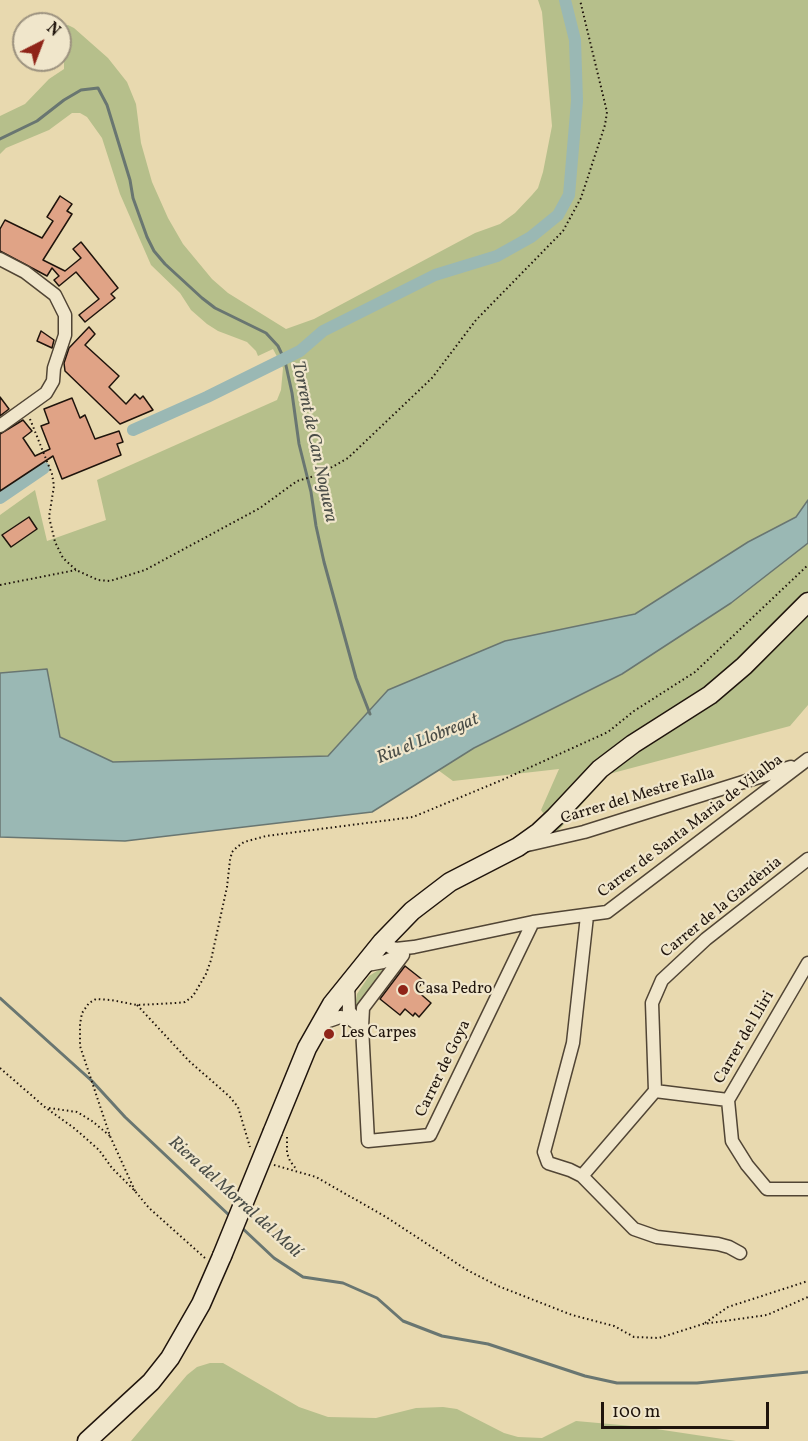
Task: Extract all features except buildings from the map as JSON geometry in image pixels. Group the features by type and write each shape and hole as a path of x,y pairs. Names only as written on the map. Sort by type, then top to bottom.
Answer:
{"street":[{"path":"0,259 25,272 55,295 65,315 65,335 54,368 53,381 46,393 0,426"},
{"path":"87,1441 151,1382 187,1331 220,1262 307,1048 320,1024 361,966 382,942 430,896 450,882 518,847 555,817 584,784 614,757 691,709 729,680 808,602"},
{"name":"Carrer del Mestre Falla","path":"518,847 584,832 805,762"},
{"name":"Carrer de Santa Maria de Vilalba","path":"382,942 396,949 414,947 532,922 607,912 805,762"},
{"name":"Carrer de la Gardènia","path":"655,1091 652,1003 662,980 706,939 808,859"},
{"path":"587,916 573,1043 544,1152 548,1163 582,1176 634,1229 657,1237 718,1244 740,1253"},
{"name":"Carrer de Goya","path":"403,955 363,1008 368,1141 430,1135 532,922"},
{"name":"Carrer de Santa Maria de Vilalba","path":"361,966 403,955 414,947"},
{"name":"Carrer del Lliri","path":"808,963 728,1100 732,1141 747,1165 767,1189 808,1189"},
{"name":"Carrer de Goya","path":"348,982 349,1011 362,1028"},
{"path":"320,1024 340,1017 349,1018 362,1028"},
{"path":"582,1176 655,1091 728,1100"}],"path":[{"path":"26,408 52,474 54,486 49,518 53,536 63,558 76,570 92,579 105,581 145,570 260,508 297,482 318,475 348,458 432,378 476,320 563,231 581,198 605,125 607,112 580,0"},
{"path":"135,1191 110,1136 81,1046 82,1013 89,1003 96,999 137,1005 177,1004 194,996 211,960 227,887 230,860 232,852 237,847 244,842 266,836 412,817 502,780 608,732 634,711 695,672 808,565"},
{"path":"0,585 76,570"},
{"path":"137,1005 189,1061 230,1096 238,1107 251,1148"},
{"path":"0,1068 99,1150 112,1168 149,1208 184,1237 220,1262"},
{"path":"46,1108 77,1112 110,1136"},
{"path":"270,1163 316,1177 386,1217 467,1270 498,1286 572,1315 614,1326 634,1337 659,1338 703,1324 767,1315 808,1298"},
{"path":"703,1324 728,1307 808,1281"}],"green space":[{"path":"538,0 808,0 808,500 796,517 748,542 635,614 505,641 388,690 328,756 113,762 60,737 47,669 0,673 0,515 35,490 47,541 106,520 97,480 277,400 281,390 283,368 273,349 258,356 247,342 218,331 207,324 191,310 180,293 151,265 120,194 102,138 87,117 80,113 72,113 49,130 6,148 0,154 0,116 25,104 49,79 60,72 72,72 72,27 74,28 108,58 127,82 136,104 141,143 152,182 183,244 212,279 228,293 286,329 314,319 475,233 500,224 515,213 538,188 552,126 542,12"},
{"path":"808,543 808,705 790,726 609,774 557,832 541,810 559,769 453,781 438,770 474,748 622,674 731,603"},
{"path":"385,966 362,1002 355,1006 357,994 369,976"},
{"path":"210,1363 223,1363 299,1407 328,1417 376,1418 416,1408 443,1407 457,1409 504,1433 518,1437 542,1438 576,1421 643,1427 736,1441 131,1441 187,1375 197,1367"}],"water":[{"name":"Riu el Llobregat","path":"808,500 808,543 731,603 622,674 474,748 372,812 125,841 0,837 0,673 47,669 60,737 113,762 328,756 388,690 505,641 635,614 748,542 796,517"}],"waterway":[{"path":"133,430 207,397 300,351 323,331 435,275 497,256 531,237 558,215 569,195 577,101 575,40 565,0"},
{"name":"Torrent de Can Noguera","path":"0,139 37,121 81,90 98,88 107,105 130,180 133,198 154,251 165,264 215,308 266,333 278,346 285,361 292,393 299,444 324,562 356,678 370,714"},
{"path":"0,498 44,468"},
{"name":"Riera del Morral del Molí","path":"0,998 92,1081 125,1117 230,1216"},
{"name":"Riera del Morral del Molí","path":"241,1227 274,1258 303,1277 343,1283 377,1298 403,1321 442,1336 488,1344 585,1376 617,1383 697,1383 808,1372"}],"place":[{"name":"Casa Pedro","path":"403,990"},
{"name":"Les Carpes","path":"329,1034"}]}
